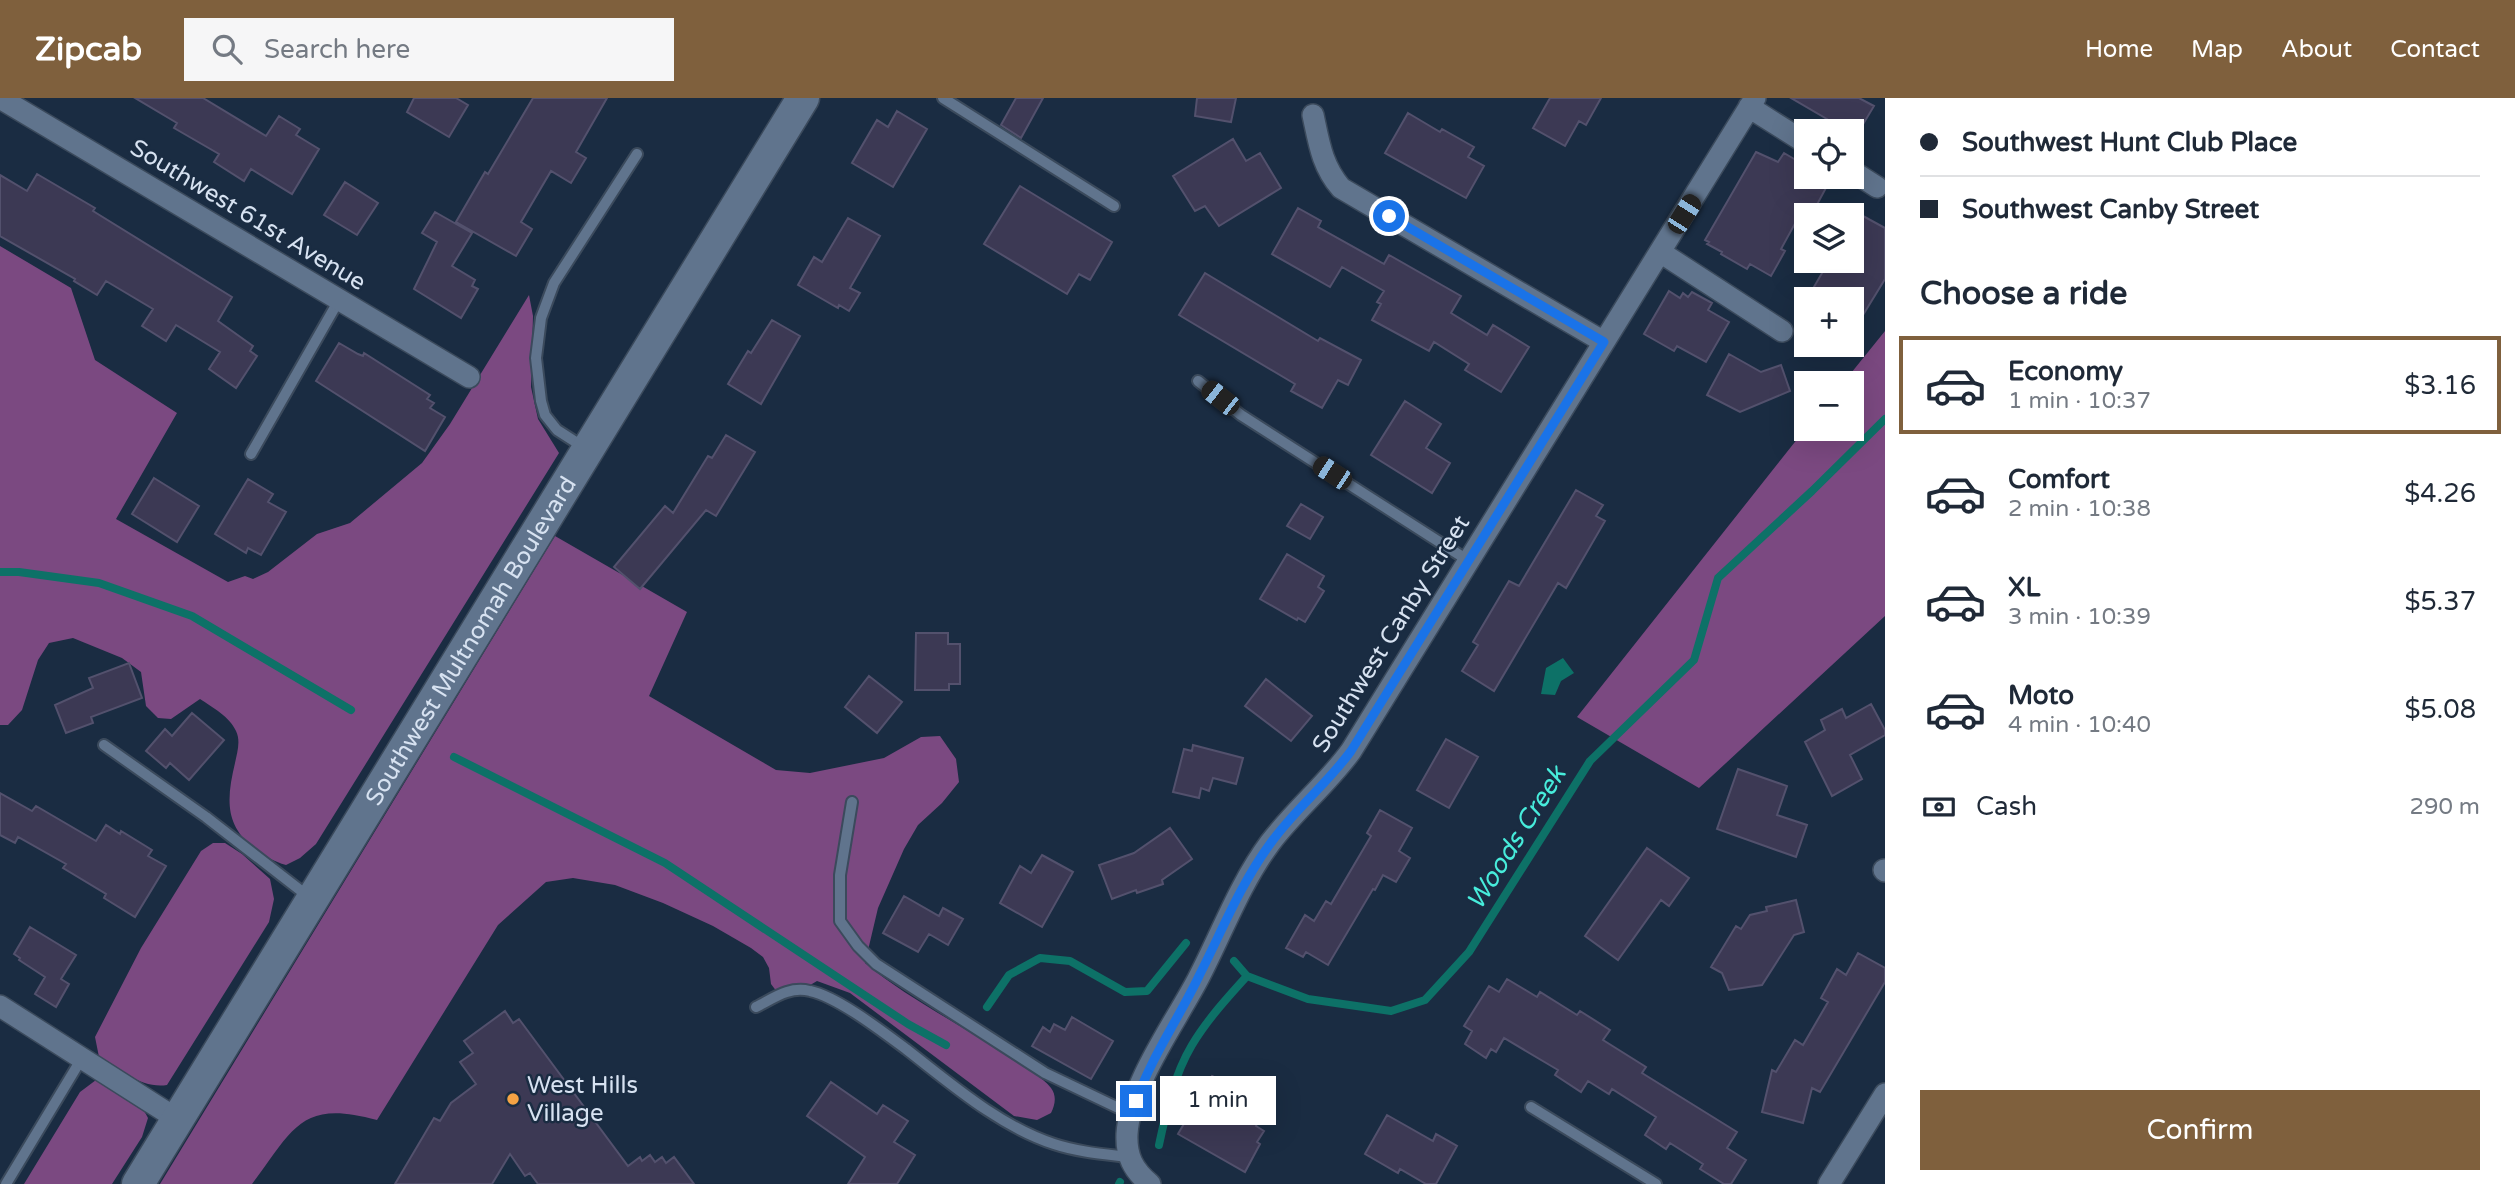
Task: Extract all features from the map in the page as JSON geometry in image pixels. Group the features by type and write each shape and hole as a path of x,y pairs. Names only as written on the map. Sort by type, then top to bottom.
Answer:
{"main road":[{"name":"Southwest Multnomah Boulevard","path":"138,1184 803,98"}],"street":[{"name":"Southwest 61st Avenue","path":"0,98 469,377"},
{"name":"Southwest Canby Street","path":"1128,1157 1127,1133 1131,1114 1156,1055 1200,976 1238,894 1255,865 1286,823 1338,769 1351,751 1752,103 1794,134"},
{"path":"1313,115 1322,158 1329,174 1341,188 1604,342"},
{"path":"1864,179 1877,187"},
{"path":"1660,252 1782,331"},
{"path":"0,1006 177,1119"},
{"path":"1829,1184 1885,1094"},
{"path":"1128,1157 1133,1167 1150,1184"}],"lane":[{"path":"943,98 1114,206"},
{"path":"587,450 557,430 545,415 536,358 541,318 554,283 637,154"},
{"path":"251,454 339,300"},
{"path":"1199,381 1241,415 1469,561"},
{"path":"104,745 206,817 312,898"},
{"path":"852,802 840,875 840,921 858,946 876,964 1045,1073 1131,1114"},
{"path":"756,1007 784,992 796,989 813,991 869,1021 981,1106 1036,1137 1079,1151 1128,1157"},
{"path":"6,1184 82,1058"},
{"path":"1531,1107 1657,1184"}],"shaded area":[{"path":"0,246 71,288 95,360 177,413 116,519 228,582 245,576 253,579 268,572 317,534 350,523 422,463 450,424 529,295 533,316 531,387 538,419 559,453 316,844 300,858 286,865 253,847 232,819 230,787 238,743 236,731 230,721 200,699 171,719 158,718 146,706 141,672 122,658 73,638 49,643 38,660 22,710 8,725 0,725"},
{"path":"1885,331 1885,616 1699,788 1577,717 1796,441 1864,441 1864,371 1853,371"},
{"path":"555,536 687,612 649,696 776,770 810,773 884,758 921,737 940,736 956,759 959,782 942,803 918,825 904,849 878,908 865,963 1043,1080 1054,1094 1051,1113 1037,1120 1014,1116 850,993 817,981 790,997 777,992 771,984 769,968 763,957 713,926 615,885 573,878 546,882 498,925 377,1120 352,1114 331,1113 315,1116 290,1134 252,1184 160,1184"},
{"path":"1563,658 1574,673 1561,681 1555,695 1541,694 1546,668"},
{"path":"213,843 225,843 270,879 274,899 269,922 167,1085 149,1084 99,1057 95,1037 141,948 201,851"},
{"path":"96,1080 133,1099 148,1118 142,1137 112,1184 24,1184 80,1092"}],"building":[{"path":"135,98 203,98 266,136 279,116 300,129 296,135 319,149 292,194 251,169 244,181 214,162 219,154 174,128 177,123"},
{"path":"414,98 456,98 468,105 449,137 407,112"},
{"path":"533,98 607,98 576,152 586,158 571,183 551,171 521,222 532,229 516,256 456,222"},
{"path":"1016,98 1043,98 1021,138 1001,125"},
{"path":"1197,98 1236,98 1231,122 1195,116"},
{"path":"1550,98 1601,98 1586,125 1579,121 1565,146 1533,128"},
{"path":"1791,98 1859,98 1874,106 1864,123 1864,119 1827,119"},
{"path":"897,111 927,129 893,187 852,163 877,120 888,127"},
{"path":"1408,113 1440,132 1442,129 1474,147 1468,157 1484,166 1466,198 1385,153"},
{"path":"1233,139 1246,161 1260,153 1281,188 1219,226 1205,206 1195,211 1173,176"},
{"path":"1756,152 1778,162 1784,153 1794,159 1794,189 1825,189 1818,203 1794,203 1794,225 1781,249 1785,251 1771,276 1750,264 1747,269 1721,254 1722,252 1707,244 1709,242 1705,240"},
{"path":"37,174 95,208 93,211 232,297 218,321 253,346 250,351 257,356 236,388 209,369 220,352 176,325 166,341 142,326 153,309 106,281 97,295 74,281 75,279 0,236 0,175 27,191"},
{"path":"345,182 378,203 357,235 324,215"},
{"path":"1020,186 1112,242 1090,280 1079,274 1067,294 984,244"},
{"path":"1298,208 1321,221 1318,227 1384,264 1389,255 1461,296 1451,313 1487,335 1493,325 1529,347 1501,392 1465,370 1469,364 1434,342 1429,351 1372,320 1381,304 1377,302 1384,291 1342,267 1330,287 1272,254"},
{"path":"435,212 472,233 452,266 475,280 472,286 478,289 461,318 414,289 437,242 422,233"},
{"path":"1864,217 1885,228 1885,279 1864,313 1864,287 1814,287 1822,273 1864,273"},
{"path":"848,218 880,236 850,288 860,293 849,311 839,305 838,308 798,285 814,257 822,262"},
{"path":"1205,273 1318,341 1320,338 1361,360 1348,385 1338,380 1322,408 1291,391 1295,384 1179,315"},
{"path":"1669,291 1680,298 1683,293 1688,297 1692,292 1712,303 1708,310 1729,322 1706,362 1677,346 1674,351 1644,334"},
{"path":"772,320 800,336 761,404 728,384 748,351 751,353"},
{"path":"339,343 363,356 364,353 430,395 427,399 434,403 430,408 445,417 425,451 316,381"},
{"path":"1729,354 1761,372 1781,365 1790,391 1740,412 1707,395"},
{"path":"1405,401 1441,424 1426,448 1450,463 1432,493 1371,455"},
{"path":"726,435 755,452 716,516 706,510 640,589 614,567 665,506 673,513 708,456 712,458"},
{"path":"154,478 199,506 177,542 132,514"},
{"path":"248,479 273,494 268,502 286,512 261,555 248,548 246,553 215,534"},
{"path":"1576,490 1603,505 1596,516 1605,521 1566,588 1558,583 1494,691 1462,671 1478,645 1473,642 1509,581 1519,586"},
{"path":"1301,504 1323,517 1310,539 1287,526"},
{"path":"1287,554 1324,576 1318,587 1324,591 1305,622 1260,599"},
{"path":"916,633 948,633 948,644 960,644 960,684 949,684 949,690 915,690"},
{"path":"129,663 142,698 91,717 93,723 66,733 55,705 93,688 89,678"},
{"path":"869,676 902,702 877,733 845,707"},
{"path":"1266,679 1312,716 1291,741 1245,706"},
{"path":"1871,704 1885,735 1850,755 1862,779 1832,796 1805,742 1825,730 1821,720 1842,709 1846,718"},
{"path":"192,713 224,740 189,780 170,763 166,768 146,751 165,729 172,736"},
{"path":"1446,739 1478,757 1449,808 1417,790"},
{"path":"1193,745 1243,758 1236,784 1213,778 1209,791 1201,788 1199,798 1173,792 1184,749 1192,751"},
{"path":"1738,769 1787,786 1777,815 1807,825 1796,857 1717,829"},
{"path":"0,793 32,811 36,806 96,841 106,825 152,850 148,856 166,866 135,917 104,898 106,894 63,868 66,864 18,837 15,843 0,835"},
{"path":"1380,810 1412,828 1399,851 1410,858 1396,882 1383,875 1328,965 1306,952 1303,957 1286,948 1305,915 1314,921 1326,901 1331,904 1371,836 1367,833"},
{"path":"1170,828 1192,859 1162,880 1163,884 1112,899 1099,865 1134,853"},
{"path":"1647,848 1689,878 1669,906 1661,900 1618,960 1585,936"},
{"path":"1042,855 1073,872 1042,927 1000,903 1020,866 1031,873"},
{"path":"904,896 939,916 943,908 963,919 948,945 929,934 918,952 883,933"},
{"path":"1796,900 1804,932 1794,935 1762,985 1729,990 1722,973 1711,967 1736,926 1741,929 1750,915 1767,911 1766,907"},
{"path":"30,927 76,955 61,979 69,984 56,1007 35,994 45,977 14,954"},
{"path":"1858,953 1885,968 1885,982 1820,1092 1812,1088 1803,1123 1762,1112 1772,1070 1776,1072 1795,1040 1803,1045 1828,1002 1821,998 1837,969 1846,975"},
{"path":"1507,979 1537,997 1540,992 1577,1015 1580,1011 1610,1030 1603,1040 1646,1067 1642,1073 1737,1132 1727,1148 1746,1160 1731,1184 1724,1184 1700,1169 1703,1164 1670,1143 1666,1149 1645,1135 1656,1117 1612,1089 1609,1094 1588,1081 1581,1092 1555,1075 1558,1070 1504,1038 1496,1052 1491,1049 1486,1058 1465,1044 1472,1031 1464,1026 1489,986 1499,992"},
{"name":"West Hills Village","path":"505,1011 513,1023 519,1019 628,1166 640,1157 642,1161 650,1155 655,1162 662,1157 666,1163 674,1157 694,1184 538,1184 530,1173 525,1176 510,1154 492,1184 395,1184 434,1118 440,1121 451,1103 476,1084 460,1062 473,1053 464,1041"},
{"path":"1072,1017 1113,1041 1091,1079 1032,1046 1043,1027 1050,1032 1054,1024 1065,1030"},
{"path":"1212,1076 1236,1089 1229,1101 1260,1118 1256,1126 1264,1131 1245,1172 1178,1134"},
{"path":"831,1082 877,1114 883,1105 908,1121 894,1142 915,1155 897,1184 848,1184 865,1157 807,1116"},
{"path":"1387,1115 1433,1141 1436,1134 1457,1146 1436,1184 1426,1184 1400,1169 1398,1173 1365,1154"}],"waterway":[{"name":"Woods Creek","path":"1159,1145 1171,1094 1186,1057 1211,1018 1247,976 1308,999 1391,1011 1425,1000 1469,952 1590,761 1694,660 1718,578 1885,419"},
{"path":"0,572 99,583 192,616 351,710"},
{"path":"454,757 665,863 908,1024 946,1045"},
{"path":"987,1007 1009,975 1040,958 1070,961 1125,992 1147,991 1186,943"},
{"path":"1234,961 1247,976"}],"place":[{"name":"West Hills Village","path":"513,1099"}],"route":[{"path":"1136,1101 1156,1055 1200,976 1238,894 1255,865 1286,823 1338,769 1351,751 1604,342 1389,216"}]}
